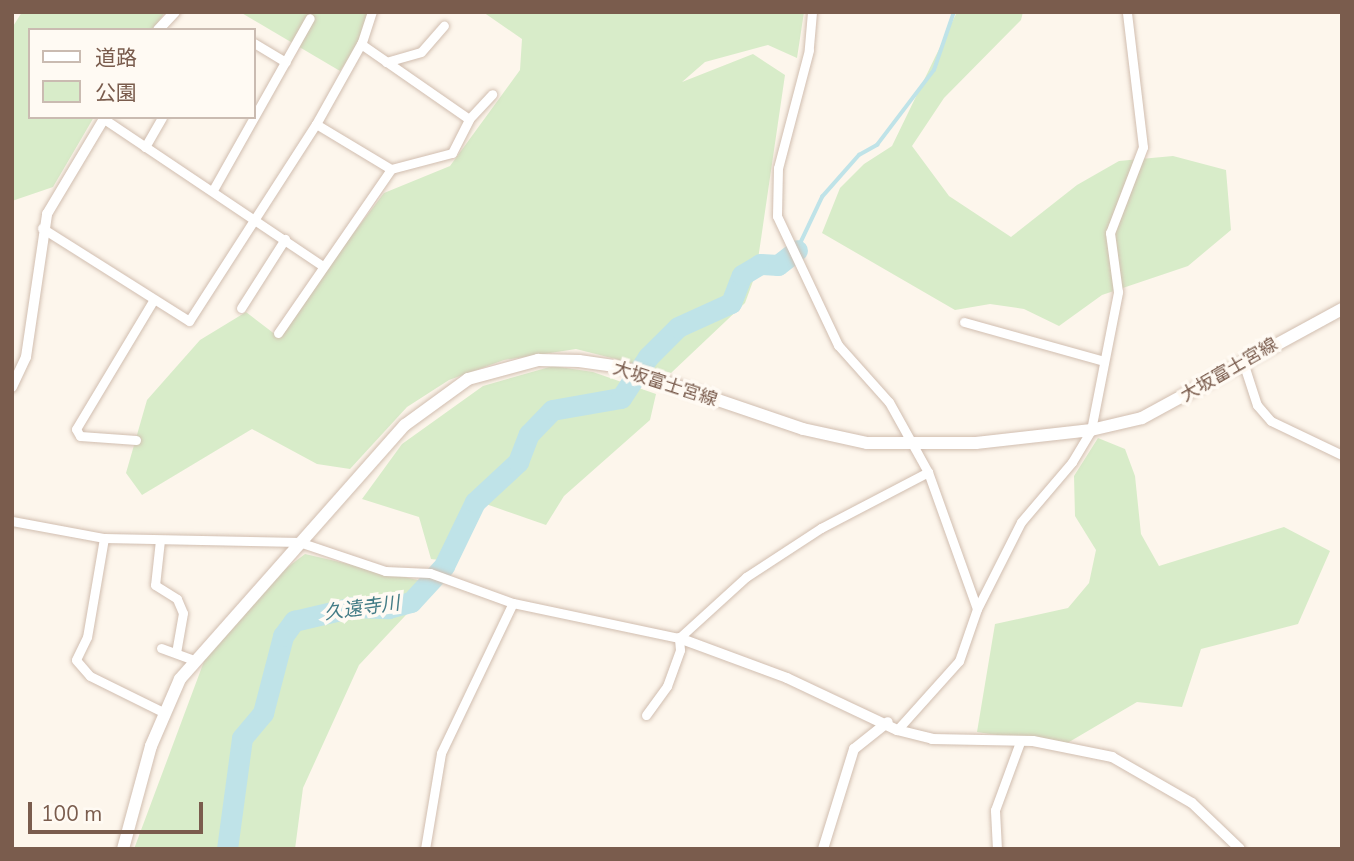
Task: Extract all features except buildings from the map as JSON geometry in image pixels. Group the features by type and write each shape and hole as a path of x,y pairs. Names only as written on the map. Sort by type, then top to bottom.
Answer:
{"main road":[{"name":"大坂富士宮線","path":"123,849 163,712 194,660 405,425 468,379 538,360 621,367 803,429 867,443 914,445 1091,430 1142,418 1342,309"}],"street":[{"path":"160,28 175,12"},
{"path":"42,228 189,321 316,124 360,44 372,12"},
{"path":"812,12 809,50 779,168 777,216 796,262 838,345 888,402 928,472 977,609"},
{"path":"897,730 958,661 977,609 1021,522 1072,462 1091,430 1118,292 1110,233 1143,147 1127,12"},
{"path":"256,115 310,18"},
{"path":"386,62 421,52 444,26"},
{"path":"256,44 286,62"},
{"path":"360,44 468,119"},
{"path":"316,124 391,169 452,153 468,119 492,94"},
{"path":"12,387 26,357 42,228 52,201 104,119"},
{"path":"106,119 145,147 256,217 321,265"},
{"path":"145,147 161,119"},
{"path":"213,190 253,119"},
{"path":"278,333 321,265 373,202 391,169"},
{"path":"241,308 285,239"},
{"path":"136,440 80,436 76,429 153,300"},
{"path":"964,322 1104,361"},
{"path":"1243,362 1257,405 1271,421 1342,454"},
{"path":"679,638 746,577 821,528 928,472"},
{"path":"12,521 104,538 299,542 385,570 430,573 513,603 679,638 787,678 888,722 897,730 932,739 1074,747 1112,757 1149,775 1192,803 1240,849"},
{"path":"104,538 87,637 76,660 90,676 163,712"},
{"path":"160,540 155,585 177,599 183,613 176,651"},
{"path":"425,849 441,753 513,603"},
{"path":"646,715 667,686 680,650 679,638"},
{"path":"162,648 176,651 194,660"},
{"path":"823,849 854,749 888,722"},
{"path":"996,849 995,810 1020,742"}],"green space":[{"path":"22,12 165,12 154,28 28,28 28,119 93,119 53,187 12,201 12,28"},
{"path":"240,12 370,12 364,36 340,71"},
{"path":"483,12 804,12 797,58 768,45 705,62 682,82 753,54 785,75 756,273 745,303 671,373 576,349 504,360 449,380 407,407 350,469 317,464 252,429 142,495 126,473 147,400 200,340 246,312 276,335 384,193 450,166 520,70 522,39"},
{"path":"957,12 1023,12 1021,20 944,98 912,146 949,196 1011,237 1077,185 1119,161 1173,156 1226,170 1231,230 1188,266 1102,295 1059,326 1024,309 990,304 955,310 822,233 840,188 864,164 892,146"},
{"path":"553,366 593,372 656,394 650,420 564,496 546,525 483,503 456,562 431,559 419,517 362,499 402,444 483,386"},
{"path":"1098,438 1125,449 1135,476 1141,534 1159,566 1284,527 1330,551 1298,624 1201,649 1182,707 1137,702 1064,745 977,732 995,624 1068,608 1089,583 1096,550 1075,516 1074,476"},
{"path":"305,554 435,584 359,665 303,788 295,849 134,849 206,656 284,570"}],"waterway":[{"path":"797,250 822,197 859,155 877,145 934,70 954,12"},
{"name":"久遠寺川","path":"227,849 242,738 263,713 283,636 294,621 353,607 388,608 411,602 444,566 475,502 518,462 529,434 552,410 621,398 648,357 678,327 731,303 742,275 760,264 778,265 797,250"}]}
